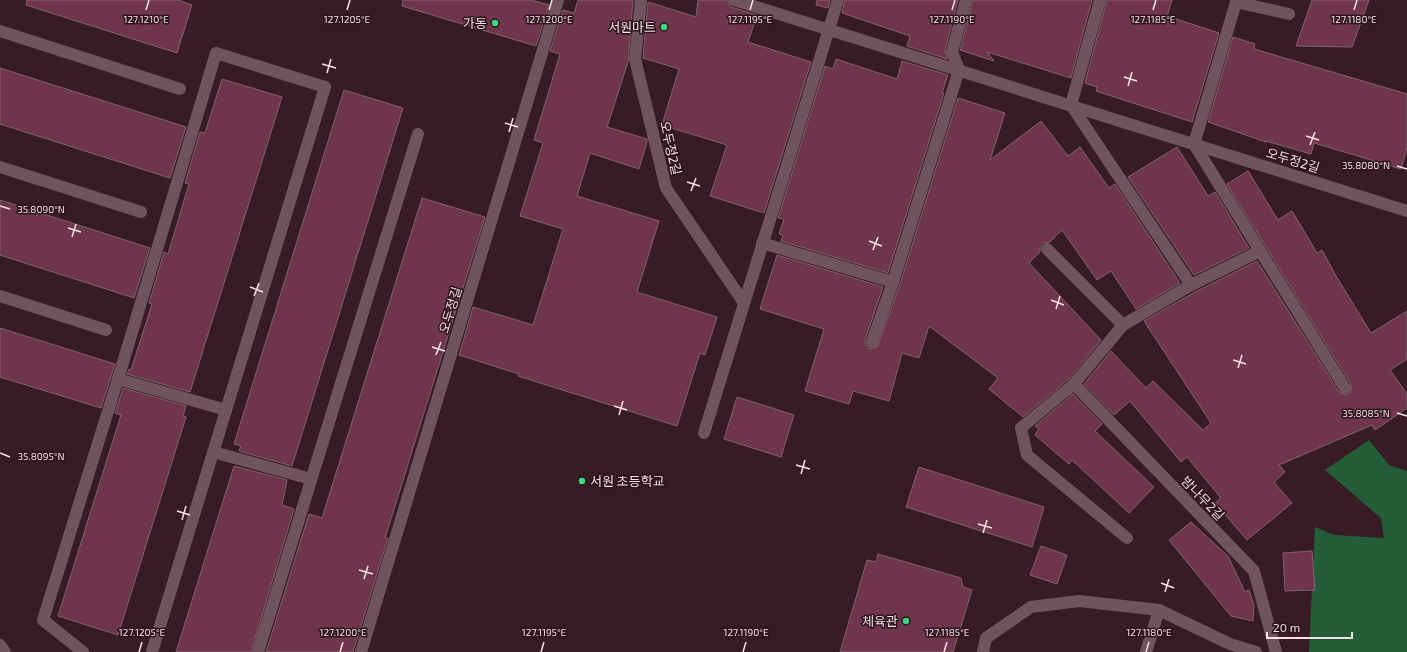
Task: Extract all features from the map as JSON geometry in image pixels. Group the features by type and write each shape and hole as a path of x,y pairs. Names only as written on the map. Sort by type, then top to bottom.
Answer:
{"street":[{"name":"오두정길","path":"362,652 558,0"},
{"name":"오두정2길","path":"641,0 636,59 666,188 744,304"},
{"name":"오두정2길","path":"734,0 1407,211"},
{"path":"704,432 830,30 838,0"},
{"path":"872,342 959,70 952,52 966,0"},
{"path":"1100,0 1071,105 1190,286"},
{"path":"1289,14 1236,2 1194,144 1345,388"},
{"path":"0,31 180,89"},
{"path":"83,652 43,620 118,379 216,54 325,87 152,652"},
{"path":"258,652 418,134"},
{"path":"0,167 141,212"},
{"path":"762,243 892,282"},
{"path":"1047,249 1123,325"},
{"path":"1127,538 1027,456 1021,428 1074,384 1123,325 1190,286 1260,251"},
{"path":"0,296 106,330"},
{"path":"118,379 226,410"},
{"name":"밤나무2길","path":"1074,384 1254,571 1276,652"},
{"path":"213,452 312,480"},
{"path":"983,652 986,638 1030,607 1079,601 1159,610 1230,644 1256,652"},
{"path":"1146,652 1159,610"},
{"path":"0,645 5,652"}],"green space":[{"path":"1369,440 1389,465 1407,471 1407,652 1309,652 1315,527 1334,535 1384,538 1381,518 1325,470"}],"building":[{"path":"27,0 178,0 192,5 177,53 26,5"},
{"name":"가동","path":"403,0 531,0 549,5 536,46 402,6"},
{"path":"578,0 633,0 628,62 607,127 647,139 647,142 639,169 590,153 577,196 659,221 637,292 717,317 705,355 700,353 677,426 518,376 519,374 459,355 473,307 533,325 563,229 520,216 543,143 534,140 560,54 550,51 563,10 574,13"},
{"path":"698,0 727,0 731,7 757,15 748,42 811,62 764,213 710,196 727,145 662,125 679,69 643,58 648,2 696,17"},
{"path":"817,0 830,0 828,8 816,5"},
{"path":"845,0 958,0 945,50 947,59 907,46 910,36 842,13"},
{"path":"973,0 1092,0 1071,78 987,52 994,61 960,50"},
{"path":"1107,0 1172,0 1167,16 1219,33 1192,122 1096,91 1097,87 1085,83"},
{"path":"1312,0 1369,0 1352,47 1296,46"},
{"path":"1233,37 1255,44 1254,49 1407,94 1407,148 1401,169 1314,143 1311,154 1266,142 1208,122"},
{"path":"836,59 897,79 902,61 948,75 942,93 944,93 888,273 781,241 783,235 779,234 784,219 778,218 825,66 833,69"},
{"path":"0,68 186,127 170,178 0,124"},
{"path":"222,79 282,97 190,392 127,374 129,369 131,370 152,304 149,303 164,252 168,254 189,184 185,183 200,132 205,133"},
{"path":"344,90 403,108 292,466 239,451 241,446 234,444"},
{"path":"958,98 1005,113 990,160 1041,121 1068,156 1080,147 1109,188 1115,184 1180,283 1136,309 1111,271 1097,280 1062,230 1050,242 1042,243 1040,252 1029,263 1101,340 1069,379 1023,417 989,389 998,378 929,326 919,358 902,353 889,401 853,391 849,404 805,391 824,329 760,309 777,255 883,287 865,340 865,344 869,349 877,347 900,284"},
{"path":"1177,147 1208,196 1215,192 1249,248 1194,275 1128,177"},
{"path":"1248,171 1278,220 1292,211 1317,253 1322,250 1371,333 1407,311 1407,359 1390,370 1407,394 1407,408 1375,430 1372,425 1279,465 1285,472 1274,482 1292,503 1247,540 1215,503 1221,498 1187,457 1181,462 1130,401 1114,415 1084,384 1111,351 1146,388 1153,381 1203,430 1211,423 1144,321 1195,292 1257,261 1339,392 1345,395 1351,392 1351,384 1227,184"},
{"path":"422,198 485,217 385,538 388,538 353,652 266,652 309,514 322,518"},
{"path":"0,200 150,248 134,298 0,255"},
{"path":"0,328 115,364 101,408 0,377"},
{"path":"123,388 186,406 183,416 186,417 118,635 58,616 121,415 115,413"},
{"path":"1073,394 1102,424 1095,431 1154,487 1129,513 1072,460 1069,464 1035,435 1039,429 1035,426"},
{"path":"737,397 794,415 781,457 724,439"},
{"path":"234,466 287,480 282,505 294,509 251,652 176,652"},
{"path":"919,467 1044,507 1032,547 906,507"},
{"path":"1191,522 1228,556 1245,592 1249,590 1254,605 1253,621 1231,616 1169,540"},
{"path":"1041,546 1067,555 1057,584 1030,575"},
{"path":"1312,551 1315,590 1285,591 1283,553"},
{"name":"체육관","path":"878,554 961,578 963,587 972,590 953,652 840,652 867,560 876,562"}],"place":[{"name":"가동","path":"495,23"},
{"name":"서원마트","path":"664,27"},
{"name":"서원 초등학교","path":"582,481"},
{"name":"체육관","path":"906,621"}]}
